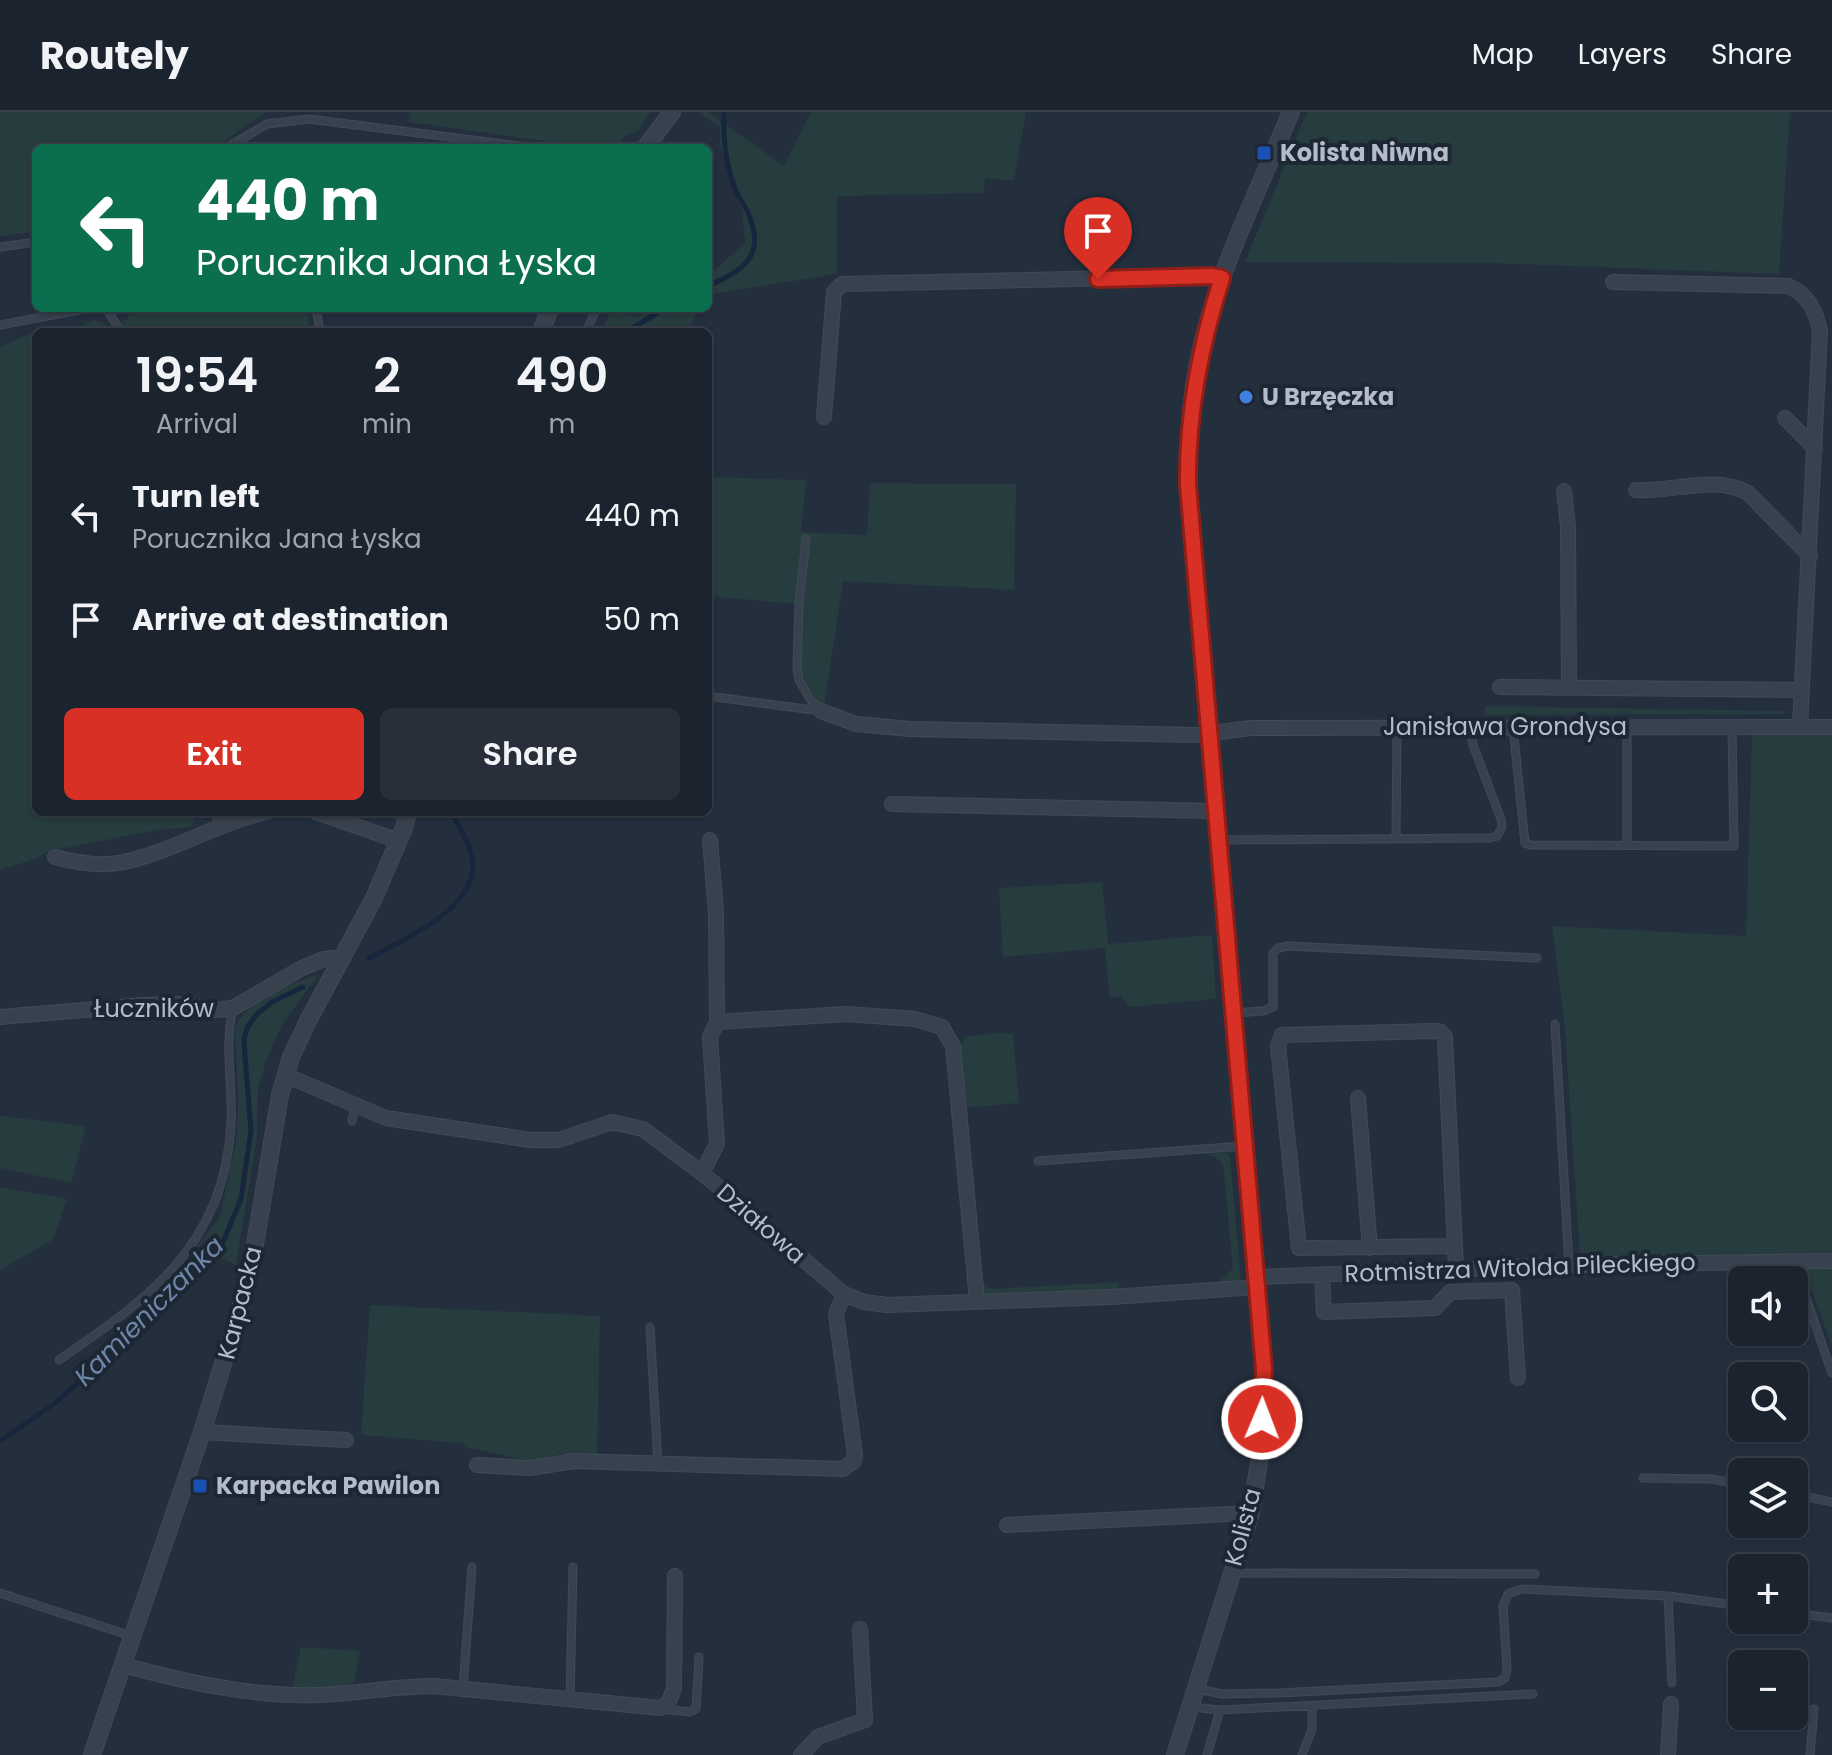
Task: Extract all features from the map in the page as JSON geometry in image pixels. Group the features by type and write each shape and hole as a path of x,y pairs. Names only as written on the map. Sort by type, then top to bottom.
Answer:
{"street":[{"path":"648,144 672,112"},
{"name":"Kolista","path":"1175,1755 1251,1513 1262,1443 1264,1369 1190,508 1190,412 1198,363 1222,278 1291,112"},
{"path":"824,417 834,292 842,284 1222,278"},
{"path":"1613,282 1788,286 1801,293 1815,312 1820,330 1801,719"},
{"path":"1785,418 1815,448"},
{"path":"1636,490 1719,485 1738,487 1748,493 1810,556"},
{"path":"1564,491 1568,517 1569,688"},
{"path":"1500,687 1802,690"},
{"name":"Janisława Grondysa","path":"821,711 856,724 910,729 1209,733 1251,728 1732,727 1801,719 1832,727"},
{"path":"892,804 1216,811"},
{"path":"55,857 96,864 125,862 217,819 238,816"},
{"path":"327,816 399,841"},
{"name":"Karpacka","path":"92,1755 233,1336 253,1256 285,1075 299,1039 344,957 399,841 407,816"},
{"path":"702,1173 717,1144 710,1037 717,1022 716,912 710,840"},
{"name":"Łuczników","path":"0,1017 144,1005 178,1004 216,1010 233,1008 302,968 324,959 344,957"},
{"path":"717,1022 847,1014 915,1019 936,1024 946,1031 953,1046 977,1301"},
{"path":"1455,1246 1299,1248 1278,1046 1282,1035 1441,1032 1446,1043 1455,1246 1456,1269"},
{"name":"Działowa","path":"285,1075 353,1114 530,1140 559,1140 601,1124 623,1123 653,1134 844,1294 864,1302 887,1305 1111,1297 1256,1282"},
{"path":"1358,1098 1370,1248"},
{"name":"Rotmistrza Witolda Pileckiego","path":"1256,1282 1322,1274 1456,1269 1832,1261"},
{"path":"1322,1274 1324,1312 1435,1308 1450,1292 1512,1290 1518,1378"},
{"path":"477,1465 541,1467 563,1461 836,1471 850,1466 855,1455 836,1314 844,1294"},
{"path":"202,1432 346,1440"},
{"path":"1007,1525 1251,1513"},
{"path":"123,1665 213,1685 297,1695 351,1693 406,1686 463,1688 660,1708 672,1696 674,1689 675,1576"},
{"path":"801,1755 818,1737 865,1720 860,1629"},
{"path":"1668,1755 1671,1704"}],"lane":[{"path":"233,144 267,124 309,119 504,144"},
{"path":"0,247 32,243"},
{"path":"0,325 69,312"},
{"path":"588,328 595,312"},
{"path":"806,539 799,604 797,667 799,680 821,711"},
{"path":"712,697 821,711"},
{"path":"1513,727 1525,843 1734,846 1732,727"},
{"path":"1627,727 1627,845"},
{"path":"1396,839 1397,728"},
{"path":"1218,840 1491,838 1500,833 1501,819 1473,745 1470,728"},
{"path":"1233,1013 1263,1011 1273,1007 1271,960 1278,948 1288,946 1537,958"},
{"path":"59,1360 120,1319 174,1268 198,1239 209,1217 222,1180 230,1139 229,1033 233,1008"},
{"path":"1555,1024 1569,1265"},
{"path":"1038,1161 1244,1146"},
{"path":"1796,1261 1797,1272 1832,1373"},
{"path":"650,1327 658,1464"},
{"path":"1643,1478 1728,1482"},
{"path":"1808,1497 1832,1502"},
{"path":"463,1688 472,1567"},
{"path":"570,1699 573,1567"},
{"path":"1231,1573 1535,1574"},
{"path":"1196,1688 1222,1694 1278,1693 1498,1682 1505,1678 1507,1670 1503,1606 1508,1594 1514,1591 1668,1596 1728,1604"},
{"path":"0,1593 133,1637"},
{"path":"1668,1596 1672,1683"},
{"path":"1808,1615 1832,1618"},
{"path":"660,1708 690,1712 696,1709 699,1657"},
{"path":"1190,1706 1220,1710 1533,1694"},
{"path":"1302,1755 1313,1721 1312,1706"},
{"path":"1810,1755 1814,1709"},
{"path":"1207,1755 1220,1710"}],"green space":[{"path":"0,112 266,112 220,144 32,144 32,232 0,236"},
{"path":"411,112 651,112 638,131 623,137 620,144 565,144 409,122"},
{"path":"699,112 708,112 784,166 811,112 1026,112 1014,180 985,179 984,193 837,196 837,274 712,294 712,272 745,243 742,209 734,193 720,144 720,127"},
{"path":"1307,112 1790,112 1779,274 1490,263 1245,262"},
{"path":"131,312 307,312 309,328 112,328 127,319"},
{"path":"610,312 622,312 637,318 645,312 698,312 688,328 603,328"},
{"path":"94,320 112,328 79,328"},
{"path":"32,333 32,816 195,816 192,827 156,830 50,851 0,870 0,347"},
{"path":"712,477 806,480 801,532 867,535 870,483 1016,484 1014,590 843,581 824,708 802,671 796,604 712,596"},
{"path":"1485,706 1787,711 1784,714 1485,715"},
{"path":"1752,733 1832,734 1832,1257 1599,1259 1580,1256 1564,1018 1552,926 1746,936"},
{"path":"1102,882 1108,944 1212,935 1216,999 1130,1007 1120,996 1110,998 1105,948 1003,957 999,888"},
{"path":"318,975 281,1026 258,1088 257,1137 236,1265 197,1246 220,1217 236,1141 235,1027 260,1000"},
{"path":"1013,1034 1019,1103 966,1108 959,1048 965,1037"},
{"path":"0,1116 86,1126 71,1183 0,1168"},
{"path":"1210,1153 1227,1153 1230,1158 1241,1279 1238,1282 1221,1283 1220,1277 1225,1277 1233,1268 1223,1164 1214,1156 1208,1156"},
{"path":"0,1187 67,1199 53,1240 0,1270"},
{"path":"1808,1267 1832,1267 1832,1346 1808,1280"},
{"path":"982,1281 990,1289 1120,1282 1118,1290 987,1295 981,1288"},
{"path":"370,1305 600,1316 597,1456 560,1454 533,1461 468,1448 461,1443 361,1435"},
{"path":"301,1647 360,1651 354,1682 346,1688 292,1689"}],"waterway":[{"name":"Kamieniczanka","path":"712,284 747,262 755,244 750,218 729,171 724,142 724,112"},
{"name":"Kamieniczanka","path":"632,328 658,312"},
{"name":"Kamieniczanka","path":"369,958 432,923 460,899 469,884 473,869 471,854 453,816"},
{"name":"Kamieniczanka","path":"0,1441 54,1404 124,1342 223,1242 241,1199 251,1130 244,1038 257,1014 272,1002 303,987"}],"place":[{"name":"Kolista Niwna","path":"1264,153"},
{"name":"U Brzęczka","path":"1246,397"},
{"name":"Karpacka Pawilon","path":"200,1486"}],"route":[{"path":"1098,279 1222,278 1198,363 1190,412 1188,485 1264,1369 1262,1419"}]}
